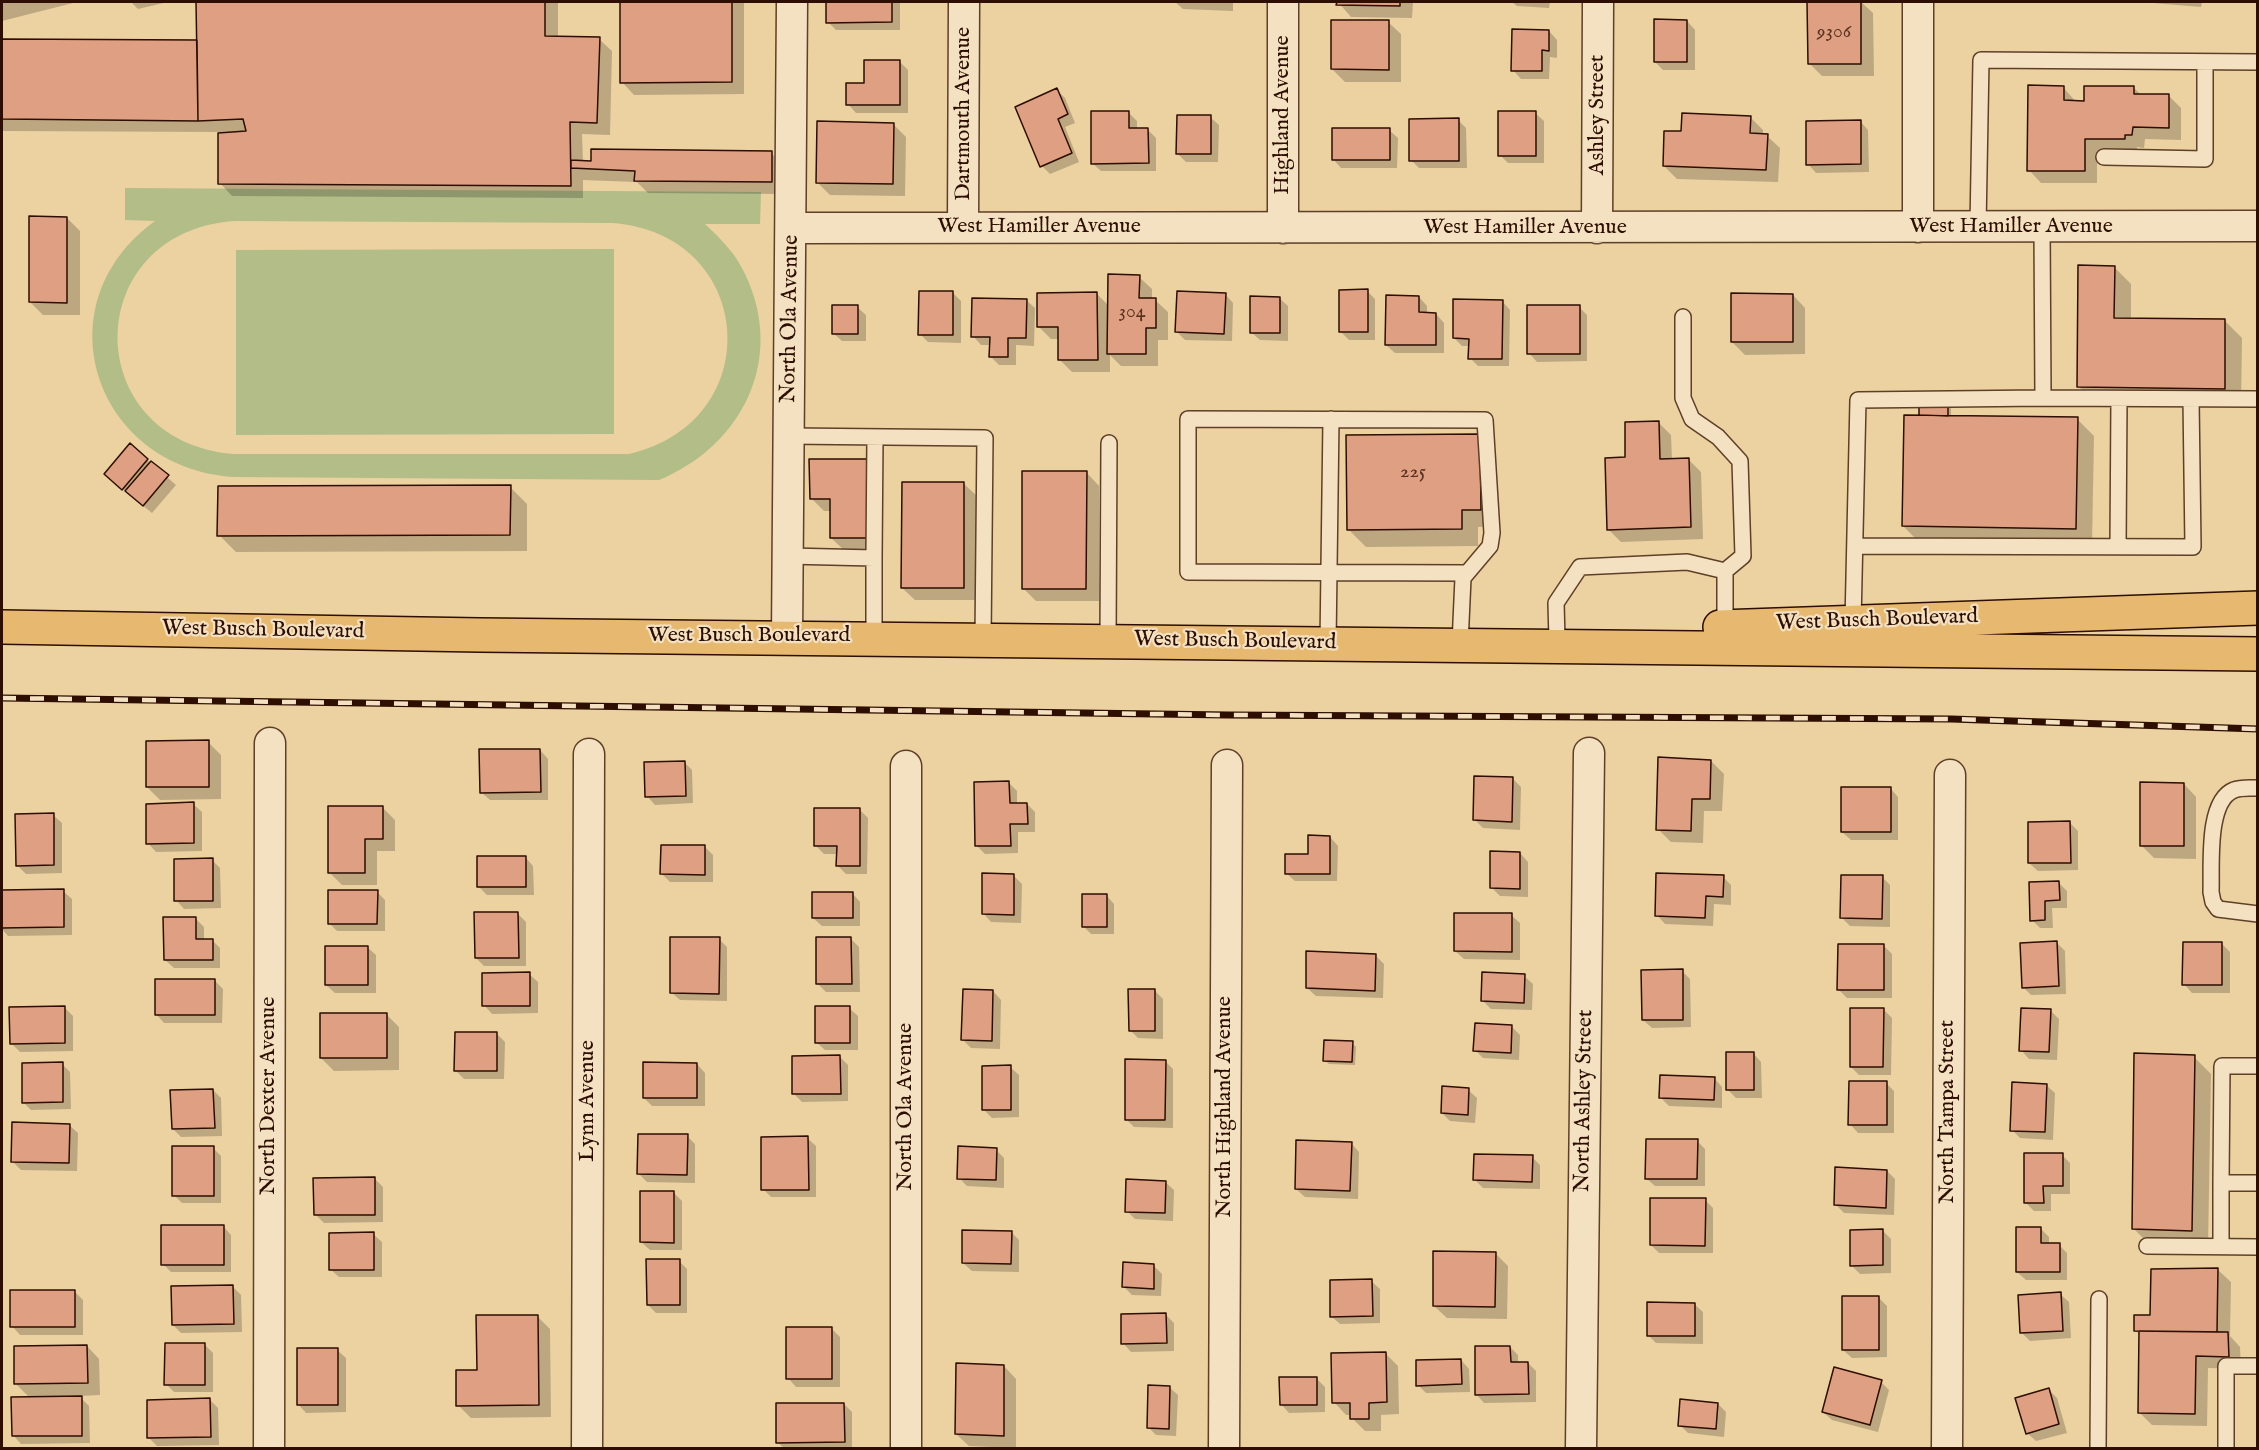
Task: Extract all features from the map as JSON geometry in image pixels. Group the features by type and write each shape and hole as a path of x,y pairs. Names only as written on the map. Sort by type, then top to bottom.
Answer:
{"main road":[{"name":"West Busch Boulevard","path":"1497,645 1725,627 2258,608"},
{"name":"West Busch Boulevard","path":"2,627 480,635 787,636 2258,654"}],"street":[{"name":"North Ola Avenue","path":"787,636 792,2"},
{"name":"Dartmouth Avenue","path":"963,226 964,2"},
{"name":"Highland Avenue","path":"1283,2 1283,228"},
{"name":"Ashley Street","path":"1598,2 1598,228"},
{"path":"1918,2 1918,227"},
{"name":"West Hamiller Avenue","path":"792,228 2258,226"},
{"name":"North Dexter Avenue","path":"269,1449 270,743"},
{"name":"Lynn Avenue","path":"586,1449 589,753"},
{"name":"North Ashley Street","path":"1581,1449 1589,753"},
{"name":"North Ola Avenue","path":"906,765 906,1449"},
{"name":"North Highland Avenue","path":"1224,1449 1227,765"},
{"name":"North Tampa Street","path":"1947,1449 1950,775"}],"lane":[{"path":"1978,226 1981,60 2258,62"},
{"path":"2104,157 2205,159 2205,62"},
{"path":"2042,227 2043,398"},
{"path":"1557,640 1556,603 1580,567 1687,562 1725,570 1743,556 1740,461 1718,438 1692,419 1683,398 1683,317"},
{"path":"2118,547 2119,399"},
{"path":"1855,546 2193,547 2191,399"},
{"path":"1853,622 1858,400 2258,399"},
{"path":"1460,644 1463,578 1490,546 1492,533 1485,420 1188,419 1188,572 1466,573"},
{"path":"1328,643 1331,419"},
{"path":"789,436 985,438 983,639"},
{"path":"874,638 875,437"},
{"path":"1108,640 1109,443"},
{"path":"788,556 874,558"},
{"path":"1725,570 1725,627"},
{"path":"2258,788 2232,791 2221,801 2215,815 2211,892 2212,902 2218,909 2258,914"},
{"path":"2221,1246 2222,1066 2258,1066"},
{"path":"2221,1183 2258,1184"},
{"path":"2147,1246 2258,1247"},
{"path":"2098,1449 2099,1299"},
{"path":"2226,1449 2226,1366 2258,1366"}],"green space":[{"path":"125,188 761,192 760,224 705,224 733,253 745,274 756,306 761,337 758,368 748,396 733,422 713,445 688,465 659,480 233,477 185,467 146,444 117,413 99,376 92,336 99,295 120,255 155,221 125,220","holes":["235,221 612,223 660,234 695,259 718,292 727,330 724,369 706,406 675,435 629,454 233,454 182,440 146,413 125,377 118,336 125,295 148,260 184,233"]},
{"path":"614,249 614,434 236,435 236,250"}],"building":[{"path":"196,2 545,2 545,36 600,37 597,123 570,122 571,186 218,184 218,133 246,131 243,119 198,121"},
{"path":"620,2 732,2 732,82 620,83"},
{"path":"826,2 892,2 892,22 826,23"},
{"path":"1337,2 1400,2 1400,6 1336,5"},
{"path":"1807,2 1861,2 1861,64 1808,64"},
{"path":"1654,19 1687,20 1687,62 1654,62"},
{"path":"1331,20 1389,20 1389,70 1331,69"},
{"path":"1512,29 1549,30 1549,51 1542,50 1542,71 1511,71"},
{"path":"2,39 197,40 198,121 2,119"},
{"path":"864,60 900,60 900,105 846,105 846,83 864,83"},
{"path":"2028,85 2064,86 2064,100 2084,101 2084,86 2134,86 2134,94 2169,94 2169,128 2133,127 2132,135 2125,135 2125,139 2085,139 2085,171 2027,171"},
{"path":"1057,88 1068,114 1058,119 1072,153 1040,167 1015,107"},
{"path":"1091,111 1129,111 1129,128 1148,128 1149,163 1091,164"},
{"path":"1498,111 1536,111 1536,156 1498,156"},
{"path":"1682,113 1751,116 1750,133 1768,134 1766,170 1663,166 1664,131 1681,131"},
{"path":"1177,115 1211,115 1211,154 1176,154"},
{"path":"1459,118 1459,161 1409,161 1409,119"},
{"path":"1861,120 1861,164 1806,165 1806,121"},
{"path":"817,121 894,123 893,184 816,183"},
{"path":"1332,128 1390,128 1390,160 1332,160"},
{"path":"591,149 772,151 772,182 634,181 635,171 571,168 571,160 591,161"},
{"path":"29,216 67,217 67,303 29,302"},
{"path":"2078,265 2115,266 2114,318 2225,319 2225,389 2077,387"},
{"path":"1108,274 1140,275 1139,298 1156,298 1156,328 1146,328 1146,354 1107,354"},
{"path":"1368,289 1368,332 1339,332 1339,290"},
{"path":"919,291 953,291 953,335 918,335"},
{"path":"1177,291 1226,293 1224,334 1175,332"},
{"path":"1097,292 1098,360 1058,360 1058,327 1037,327 1037,293"},
{"path":"1731,293 1793,294 1793,342 1731,342"},
{"path":"1386,295 1419,296 1419,312 1436,313 1436,345 1385,345"},
{"path":"1250,296 1280,297 1280,333 1250,333"},
{"path":"972,298 1027,299 1026,338 1008,338 1008,357 989,357 990,337 971,337"},
{"path":"1453,299 1503,300 1502,359 1468,359 1469,339 1453,338"},
{"path":"832,305 858,305 858,334 832,334"},
{"path":"1527,305 1580,305 1580,354 1527,354"},
{"path":"1919,396 1948,396 1948,416 1919,415"},
{"path":"1904,415 2078,417 2076,529 1902,526"},
{"path":"1659,421 1660,459 1689,458 1691,527 1607,530 1605,458 1625,457 1625,422"},
{"path":"1480,434 1481,510 1462,510 1462,529 1347,530 1346,435"},
{"path":"130,443 148,459 122,490 104,474"},
{"path":"809,459 869,459 869,538 830,538 830,499 810,499"},
{"path":"151,461 169,475 143,506 125,491"},
{"path":"1022,471 1087,471 1086,589 1022,589"},
{"path":"902,482 964,482 964,588 901,588"},
{"path":"511,485 510,535 217,536 218,486"},
{"path":"209,740 209,787 146,787 146,741"},
{"path":"479,749 540,749 541,792 480,793"},
{"path":"1658,757 1711,760 1710,799 1692,799 1691,831 1656,830"},
{"path":"685,761 686,796 645,797 644,762"},
{"path":"1474,776 1513,777 1512,822 1473,820"},
{"path":"1009,781 1010,803 1027,803 1028,824 1010,824 1011,846 975,846 974,782"},
{"path":"2140,782 2184,783 2184,846 2140,846"},
{"path":"1841,787 1891,787 1891,832 1841,832"},
{"path":"194,802 194,843 146,844 146,804"},
{"path":"328,806 383,806 383,839 365,839 365,873 328,873"},
{"path":"814,808 860,808 860,866 836,866 837,846 814,846"},
{"path":"54,813 54,865 16,866 15,814"},
{"path":"2070,821 2071,863 2028,863 2028,822"},
{"path":"1308,835 1330,836 1330,874 1285,874 1285,854 1308,854"},
{"path":"661,845 705,845 705,875 660,874"},
{"path":"1490,851 1520,852 1520,889 1490,888"},
{"path":"477,856 526,856 526,887 477,887"},
{"path":"213,858 213,901 174,901 174,859"},
{"path":"982,873 1014,874 1014,915 982,914"},
{"path":"1656,873 1724,875 1723,897 1706,896 1705,918 1655,916"},
{"path":"1841,875 1883,875 1882,919 1840,918"},
{"path":"2059,881 2060,900 2045,901 2045,920 2030,921 2029,882"},
{"path":"64,889 64,927 2,928 2,890"},
{"path":"328,890 378,890 377,924 328,924"},
{"path":"812,892 853,892 853,918 812,918"},
{"path":"1082,894 1107,894 1107,927 1082,927"},
{"path":"474,912 518,912 519,958 475,958"},
{"path":"1454,913 1512,913 1512,952 1454,951"},
{"path":"163,917 196,917 196,939 213,939 213,960 164,960"},
{"path":"670,937 720,937 719,994 670,993"},
{"path":"816,937 851,937 852,984 816,984"},
{"path":"2057,941 2059,986 2022,988 2020,943"},
{"path":"2183,942 2222,942 2222,985 2182,985"},
{"path":"1838,944 1884,944 1884,990 1837,990"},
{"path":"325,946 368,946 368,985 325,985"},
{"path":"1306,951 1376,954 1375,991 1306,988"},
{"path":"1683,969 1683,1020 1642,1020 1641,970"},
{"path":"530,972 530,1006 482,1006 482,973"},
{"path":"1482,972 1525,974 1524,1003 1481,1001"},
{"path":"155,979 215,979 215,1015 155,1015"},
{"path":"963,989 993,990 992,1041 961,1040"},
{"path":"1128,989 1155,989 1155,1031 1129,1031"},
{"path":"65,1006 65,1043 10,1044 9,1007"},
{"path":"815,1006 850,1006 850,1043 815,1043"},
{"path":"1850,1008 1884,1008 1883,1067 1850,1067"},
{"path":"2021,1008 2051,1009 2049,1052 2019,1051"},
{"path":"320,1013 387,1013 387,1058 320,1058"},
{"path":"1475,1023 1512,1025 1511,1053 1473,1051"},
{"path":"455,1032 497,1032 497,1071 454,1071"},
{"path":"1324,1040 1353,1041 1352,1062 1323,1061"},
{"path":"1726,1052 1754,1052 1754,1090 1726,1090"},
{"path":"2134,1053 2195,1055 2192,1231 2132,1229"},
{"path":"840,1055 841,1094 792,1094 792,1056"},
{"path":"1125,1059 1166,1060 1165,1120 1125,1120"},
{"path":"63,1062 63,1102 22,1103 22,1063"},
{"path":"643,1062 697,1063 697,1098 643,1098"},
{"path":"1011,1065 1011,1110 982,1110 982,1066"},
{"path":"1660,1075 1715,1077 1714,1100 1659,1098"},
{"path":"1849,1081 1887,1081 1887,1125 1848,1125"},
{"path":"2012,1082 2047,1084 2045,1132 2010,1131"},
{"path":"1442,1086 1469,1088 1468,1115 1441,1113"},
{"path":"213,1089 215,1128 172,1129 170,1090"},
{"path":"12,1122 70,1124 69,1163 11,1162"},
{"path":"638,1134 688,1134 687,1175 637,1174"},
{"path":"808,1136 809,1190 761,1190 761,1137"},
{"path":"1646,1139 1698,1139 1697,1179 1645,1179"},
{"path":"1296,1140 1352,1142 1350,1191 1295,1189"},
{"path":"172,1146 214,1146 214,1196 172,1196"},
{"path":"958,1146 997,1148 996,1180 957,1179"},
{"path":"2024,1153 2063,1153 2063,1186 2043,1186 2044,1203 2024,1203"},
{"path":"1474,1154 1533,1155 1532,1182 1473,1180"},
{"path":"1835,1167 1887,1170 1886,1208 1834,1205"},
{"path":"375,1177 375,1215 314,1215 313,1178"},
{"path":"1126,1179 1166,1181 1165,1213 1125,1212"},
{"path":"640,1191 674,1191 674,1243 640,1242"},
{"path":"1650,1198 1706,1198 1705,1246 1650,1245"},
{"path":"161,1225 224,1225 224,1265 161,1265"},
{"path":"2016,1227 2041,1227 2041,1243 2060,1243 2060,1272 2016,1272"},
{"path":"1883,1229 1883,1265 1850,1266 1850,1230"},
{"path":"962,1230 1012,1231 1011,1264 962,1263"},
{"path":"374,1232 374,1270 329,1270 329,1233"},
{"path":"1433,1251 1496,1252 1495,1307 1433,1306"},
{"path":"646,1259 680,1259 680,1305 647,1305"},
{"path":"1123,1262 1154,1264 1154,1289 1122,1287"},
{"path":"2218,1268 2217,1332 2134,1331 2134,1315 2150,1315 2151,1269"},
{"path":"1372,1279 1373,1316 1330,1317 1330,1280"},
{"path":"233,1285 234,1324 172,1325 171,1286"},
{"path":"10,1290 75,1290 75,1327 10,1327"},
{"path":"2061,1292 2063,1331 2020,1333 2018,1295"},
{"path":"1842,1296 1879,1296 1879,1350 1842,1350"},
{"path":"1647,1302 1695,1303 1695,1336 1647,1336"},
{"path":"1166,1313 1167,1343 1121,1344 1121,1314"},
{"path":"476,1315 538,1315 539,1405 456,1406 456,1370 477,1370"},
{"path":"786,1327 832,1327 832,1379 786,1379"},
{"path":"2139,1331 2228,1332 2229,1357 2196,1356 2195,1414 2138,1413"},
{"path":"165,1343 205,1343 205,1385 164,1385"},
{"path":"87,1345 88,1383 14,1384 14,1346"},
{"path":"1475,1346 1510,1346 1511,1362 1528,1362 1529,1394 1475,1395"},
{"path":"297,1348 338,1348 338,1405 297,1405"},
{"path":"1386,1352 1387,1402 1369,1403 1369,1419 1350,1419 1350,1403 1332,1403 1331,1353"},
{"path":"1461,1359 1462,1384 1416,1386 1416,1360"},
{"path":"956,1363 1004,1365 1004,1436 955,1434"},
{"path":"1834,1367 1882,1380 1870,1425 1822,1412"},
{"path":"1279,1377 1317,1377 1317,1405 1280,1405"},
{"path":"1148,1385 1170,1386 1169,1429 1147,1428"},
{"path":"2049,1388 2059,1424 2026,1434 2015,1398"},
{"path":"82,1396 82,1436 12,1436 11,1397"},
{"path":"210,1398 211,1437 147,1438 147,1400"},
{"path":"1680,1399 1718,1403 1716,1429 1678,1426"},
{"path":"776,1403 844,1403 845,1442 776,1443"}],"railway":[{"path":"2,698 1228,715 1951,719 2258,729"}]}
